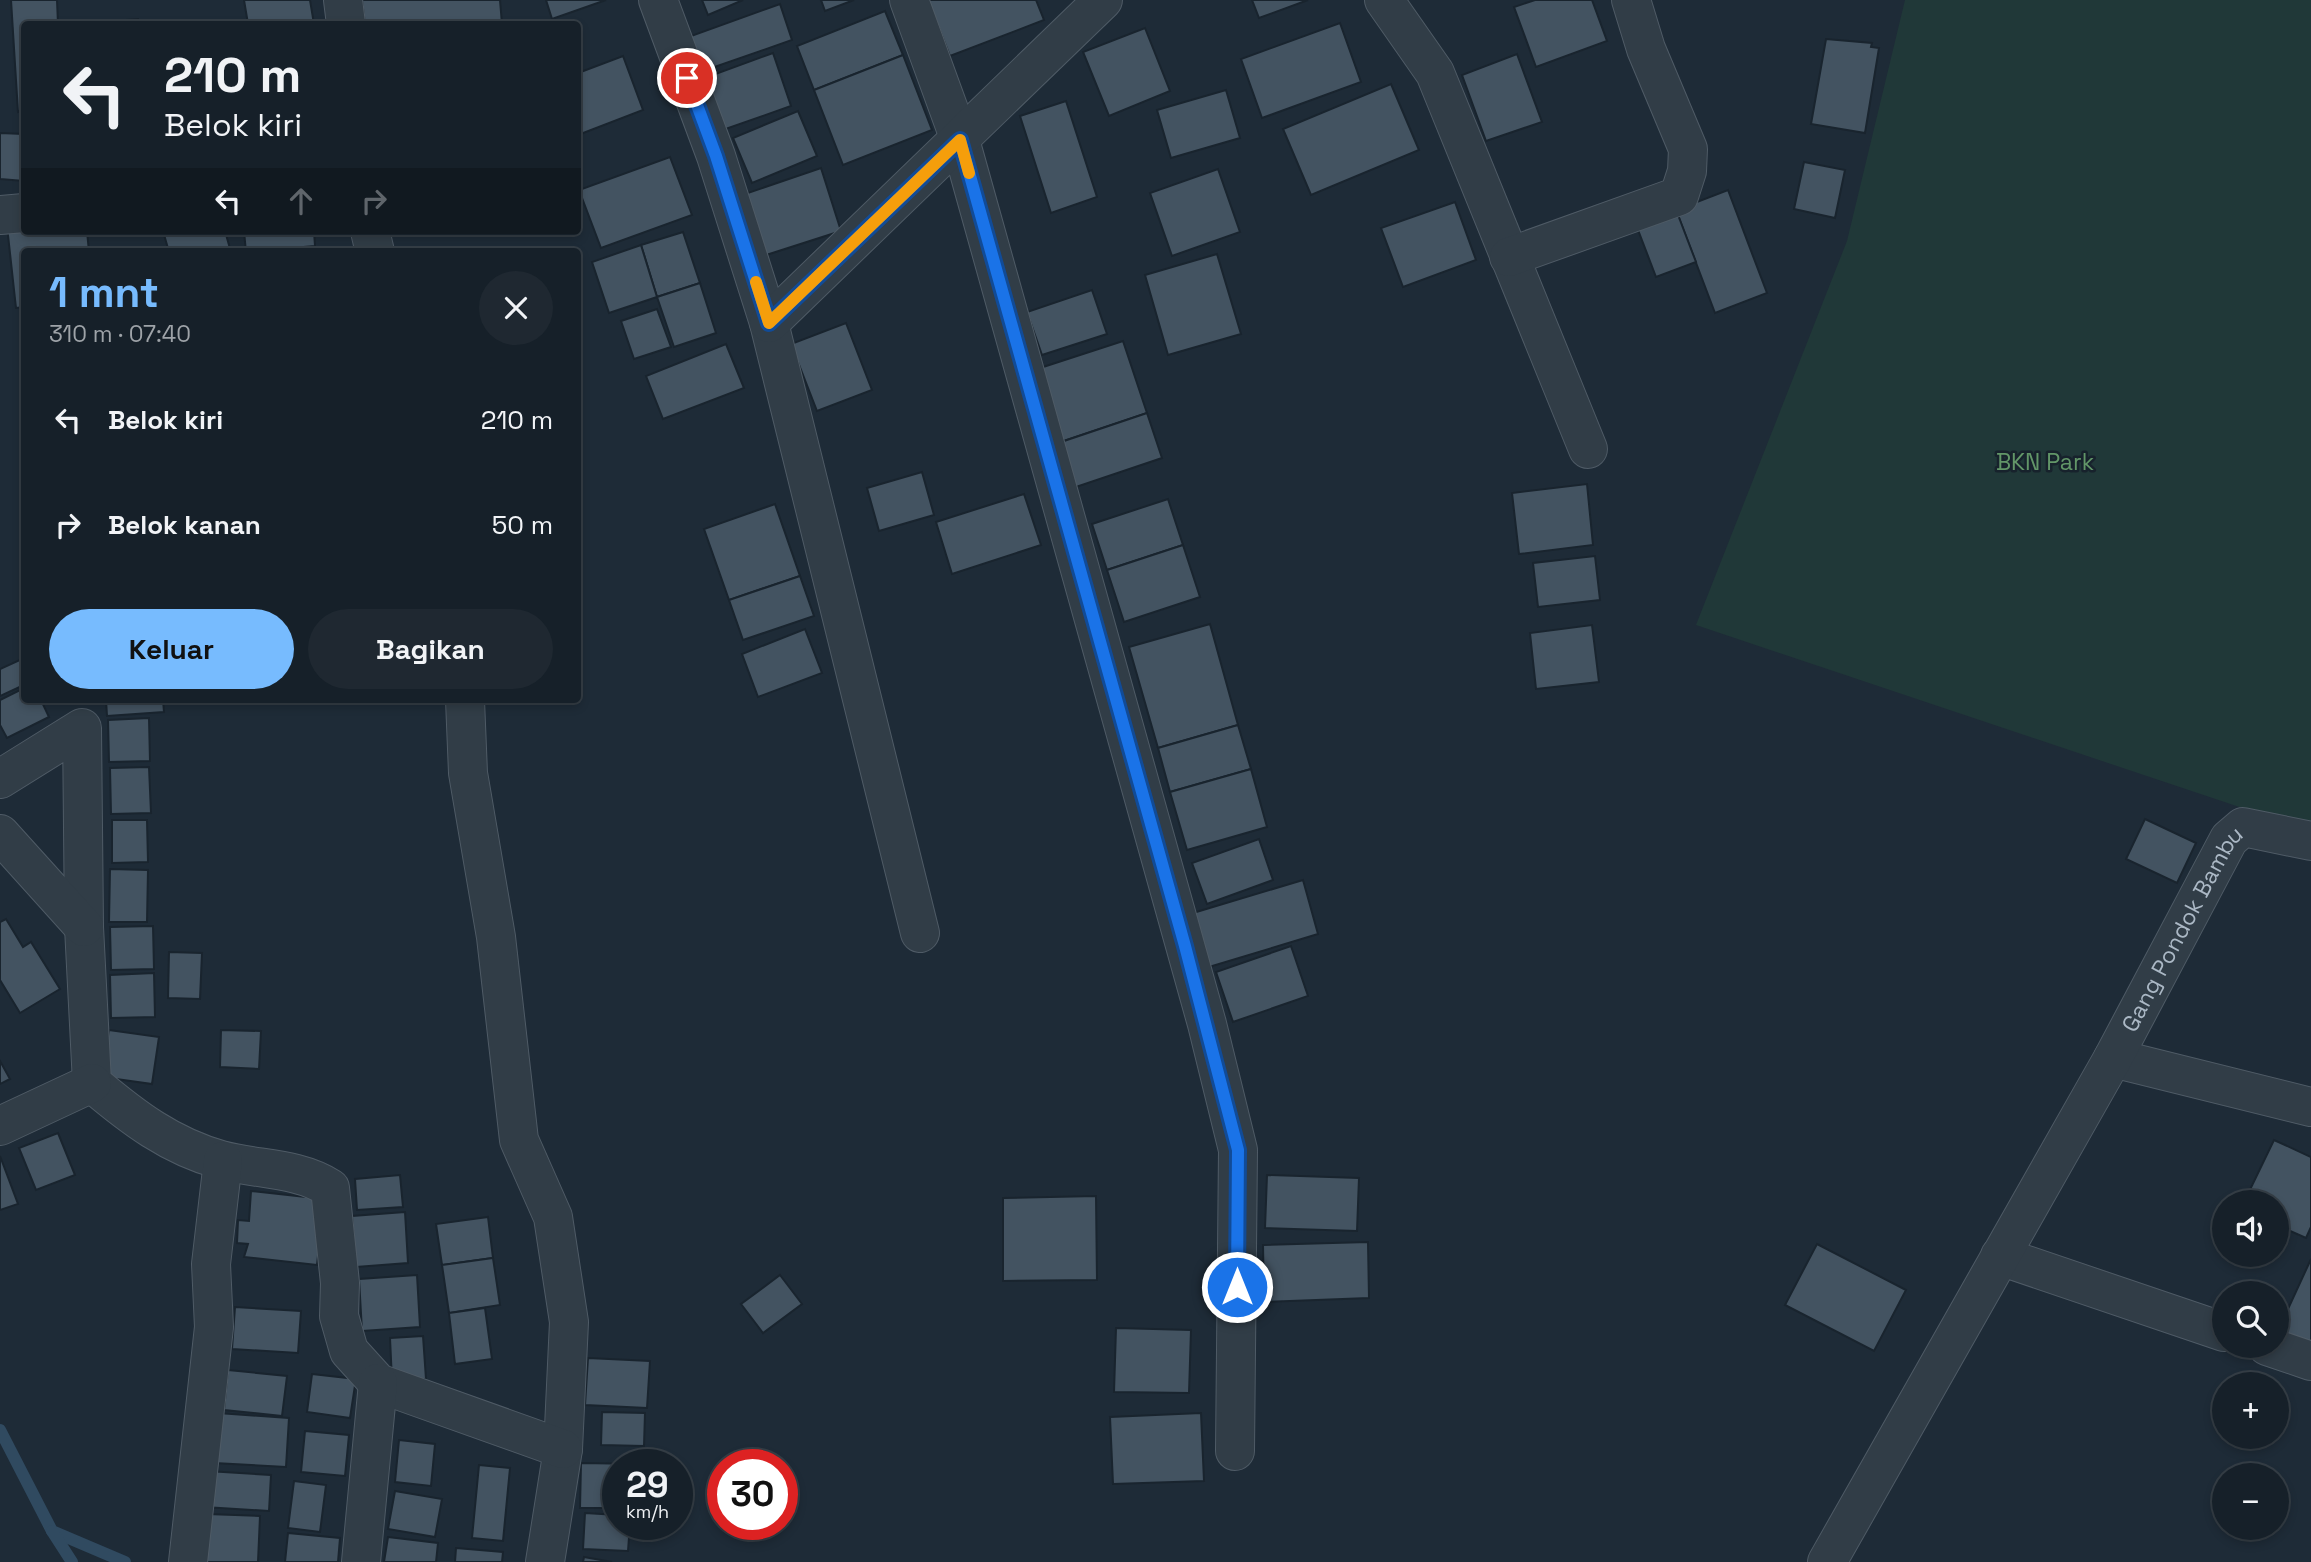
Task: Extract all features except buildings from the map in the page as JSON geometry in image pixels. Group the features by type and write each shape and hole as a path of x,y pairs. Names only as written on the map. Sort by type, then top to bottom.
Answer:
{"street":[{"path":"342,0 346,21"},
{"path":"658,0 716,156 769,323 920,933"},
{"path":"909,0 960,140 1192,970 1238,1150 1236,1451"},
{"path":"769,323 1103,0"},
{"path":"1384,0 1434,73 1588,449"},
{"path":"1508,257 1679,196 1687,170 1688,149 1646,49 1631,0"},
{"path":"0,215 21,213"},
{"path":"465,703 468,773 496,937 519,1140 553,1217 569,1322 563,1449 545,1562"},
{"path":"83,714 84,927 92,1083 130,1115 178,1146 223,1161 311,1176 330,1188 340,1283 339,1316 349,1352 378,1383 563,1449"},
{"path":"0,779 83,714"},
{"name":"Gang Pondok Bambu","path":"2113,1058 2229,839 2243,827 2311,841"},
{"path":"0,834 84,927"},
{"path":"1827,1562 2113,1058 2311,1107"},
{"path":"0,1126 92,1083"},
{"path":"188,1562 214,1327 211,1264 223,1161"},
{"path":"2000,1256 2212,1328"},
{"path":"2289,1354 2311,1361"},
{"path":"361,1562 378,1383"}],"green space":[{"name":"BKN Park","path":"1905,0 2311,0 2311,831 1696,625 1847,241"}],"waterway":[{"path":"0,1430 52,1531 125,1562"},
{"path":"52,1531 72,1562"}],"slow traffic":[{"path":"756,282 769,323 960,140 969,173"}],"route":[{"path":"687,78 716,156 769,323 960,140 1207,1024 1238,1150 1237,1287"}]}
